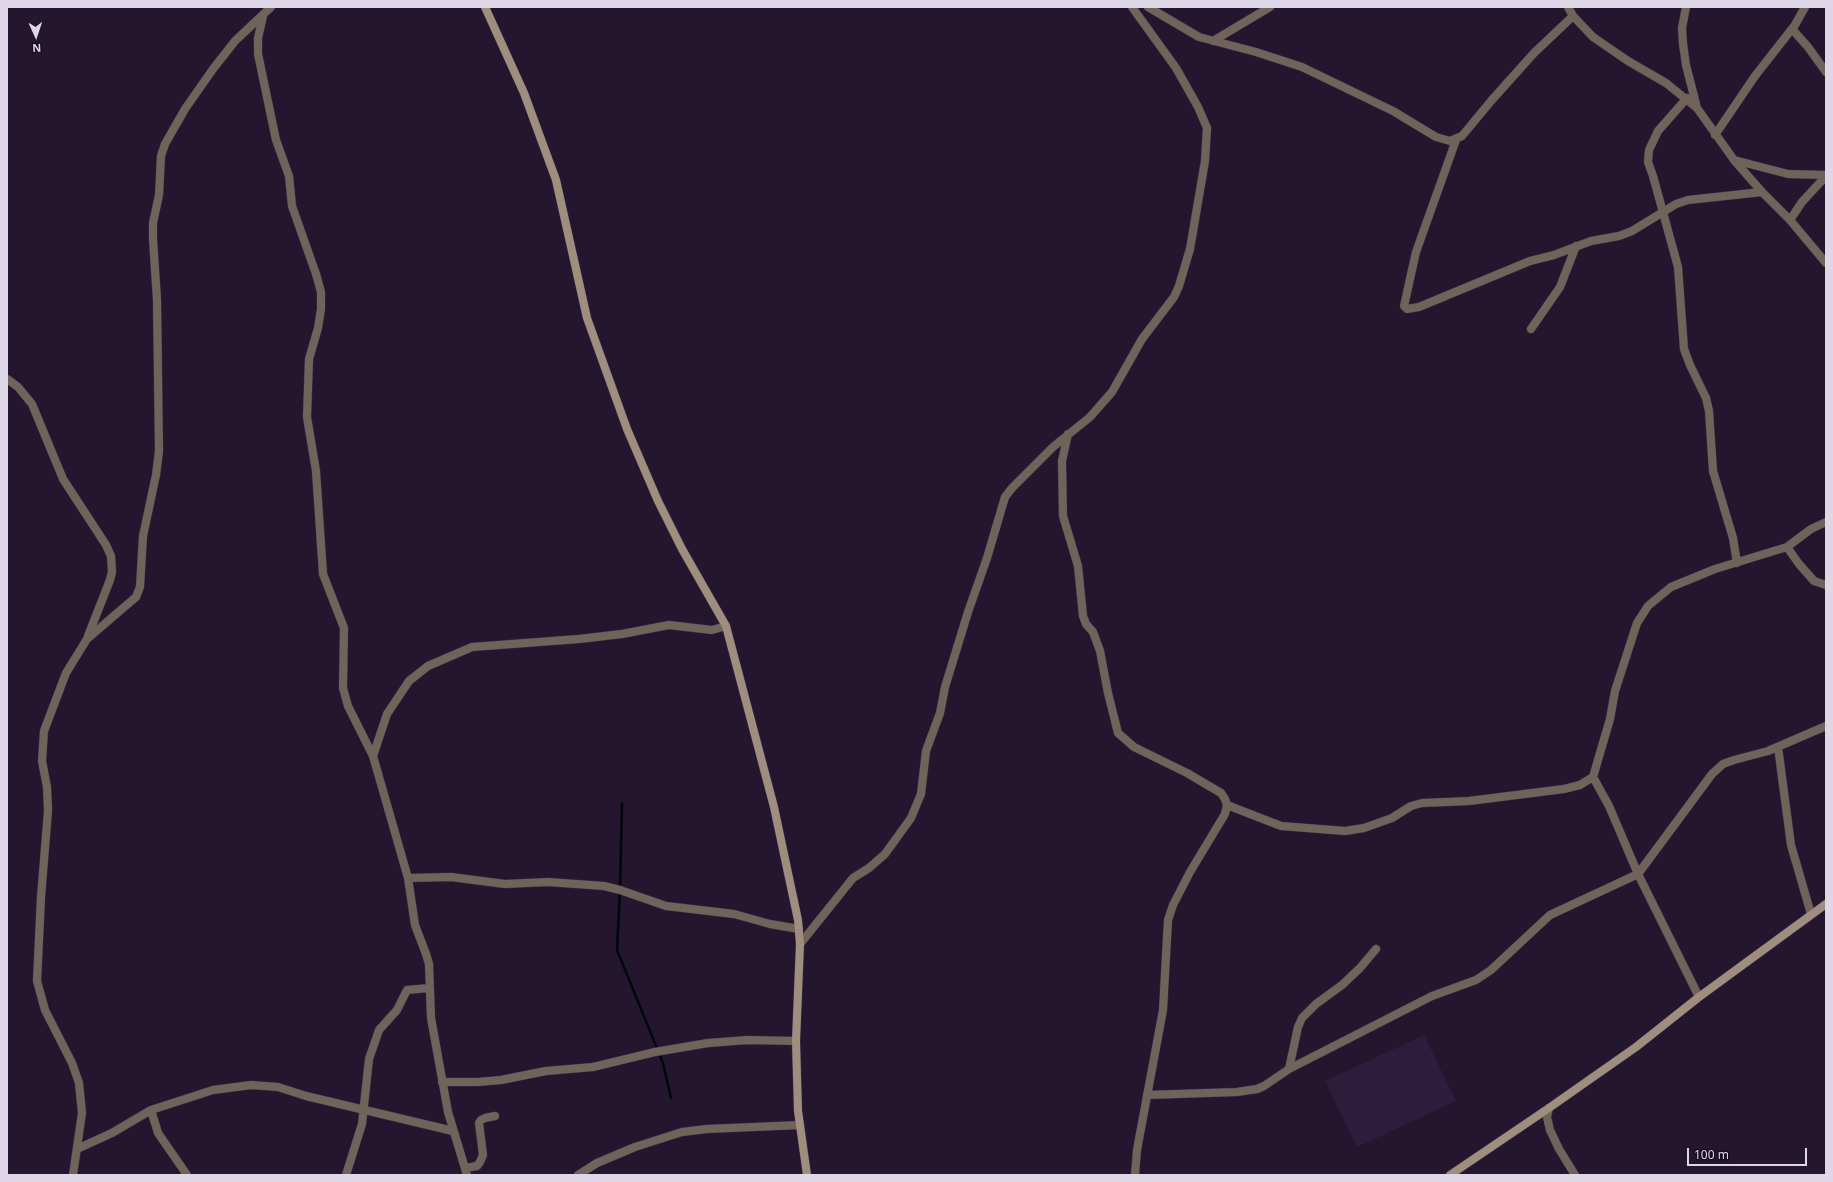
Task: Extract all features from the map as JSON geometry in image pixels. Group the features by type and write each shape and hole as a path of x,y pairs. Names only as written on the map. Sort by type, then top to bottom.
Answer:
{"street":[{"path":"87,639 136,597 140,587 143,536 156,475 159,451 157,300 153,239 154,216 159,195 161,156 169,134 212,69 235,41 271,7"},
{"path":"485,7 524,93 556,180 587,318 627,429 658,501 682,549 726,626 774,807 792,888 799,929 800,944 796,1041 800,1124 808,1175"},
{"path":"800,944 853,878 869,868 885,854 911,818 921,794 926,752 940,713 945,687 968,612 987,558 1005,497 1022,477 1053,447 1090,417 1112,392 1142,339 1174,297 1179,286 1190,249 1205,161 1207,128 1204,117 1176,68 1132,7"},
{"path":"1148,7 1199,37 1256,52 1302,67 1393,111 1436,137 1450,141 1456,140 1469,130 1490,101 1534,52 1573,16"},
{"path":"1213,41 1270,7"},
{"path":"1568,7 1573,16 1585,30 1610,50 1666,83 1698,108"},
{"path":"1686,7 1682,28 1683,44 1686,65 1698,108 1715,135 1734,160 1762,192 1790,220 1826,264"},
{"path":"1715,135 1755,76 1792,29 1805,7"},
{"path":"263,16 258,38 258,54 276,140 289,176 292,206 316,274 320,292 321,308 318,328 310,359 307,417 316,470 322,564 325,581 344,628 342,681 344,695 373,756 408,878 415,925 428,959 430,1018 442,1082 453,1131 466,1171 477,1166 483,1155 481,1120 495,1116"},
{"path":"1792,29 1808,47 1826,72"},
{"path":"1686,98 1658,131 1649,150 1648,162 1654,176 1678,267 1684,349 1706,398 1709,411 1713,470 1733,538 1737,563"},
{"path":"1456,140 1416,252 1404,306 1407,309 1419,307 1530,261 1554,255 1591,241 1619,236 1632,231 1676,204 1688,200 1762,192"},
{"path":"1734,160 1788,174 1826,175"},
{"path":"1790,220 1802,202 1826,175"},
{"path":"1531,329 1560,287 1576,246"},
{"path":"7,379 18,387 32,404 63,479 106,545 110,556 112,572 87,639 66,672 44,731 42,761 47,787 48,811 37,970 38,989 45,1010 72,1063 79,1083 82,1113 74,1175"},
{"path":"1068,434 1062,462 1063,516 1078,566 1083,616 1086,624 1093,632 1100,651 1118,733 1134,747 1193,777 1220,793 1225,799 1227,805 1226,814 1190,872 1173,905 1168,920 1162,1010 1137,1150 1135,1175"},
{"path":"1227,805 1281,826 1344,830 1364,828 1392,818 1411,806 1422,803 1469,801 1564,789 1580,785 1593,777 1610,719 1615,691 1637,623 1648,606 1671,587 1715,569 1787,547 1799,537 1826,522"},
{"path":"1787,547 1814,581 1826,585"},
{"path":"373,756 387,714 409,681 428,666 472,647 579,639 622,634 668,625 712,630 726,626"},
{"path":"1147,1095 1210,1093 1257,1089 1289,1070 1432,996 1476,980 1491,970 1550,915 1638,874 1712,774 1723,764 1778,747 1826,726"},
{"path":"1778,747 1791,845 1811,914"},
{"path":"1593,777 1609,806 1638,874 1699,997"},
{"path":"408,878 451,877 490,883 548,882 604,886 666,906 734,914 770,924 799,929"},
{"path":"1450,1175 1549,1108 1636,1046 1699,997 1826,904"},
{"path":"1289,1070 1298,1027 1302,1018 1316,1004 1342,985 1376,949"},
{"path":"346,1175 362,1124 369,1059 379,1030 397,1010 409,988 430,988"},
{"path":"442,1082 485,1081 546,1071 592,1067 655,1052 708,1043 748,1040 796,1041"},
{"path":"77,1149 112,1133 151,1110 213,1090 251,1084 278,1087 306,1096 453,1131"},
{"path":"1549,1108 1547,1117 1553,1137 1575,1175"},
{"path":"151,1110 158,1133 186,1175"},
{"path":"578,1175 597,1163 635,1147 682,1132 707,1129 800,1124"}],"shaded area":[{"path":"1424,1035 1456,1101 1357,1147 1325,1081"}],"waterway":[{"path":"622,803 617,950 663,1063 671,1098"}]}
